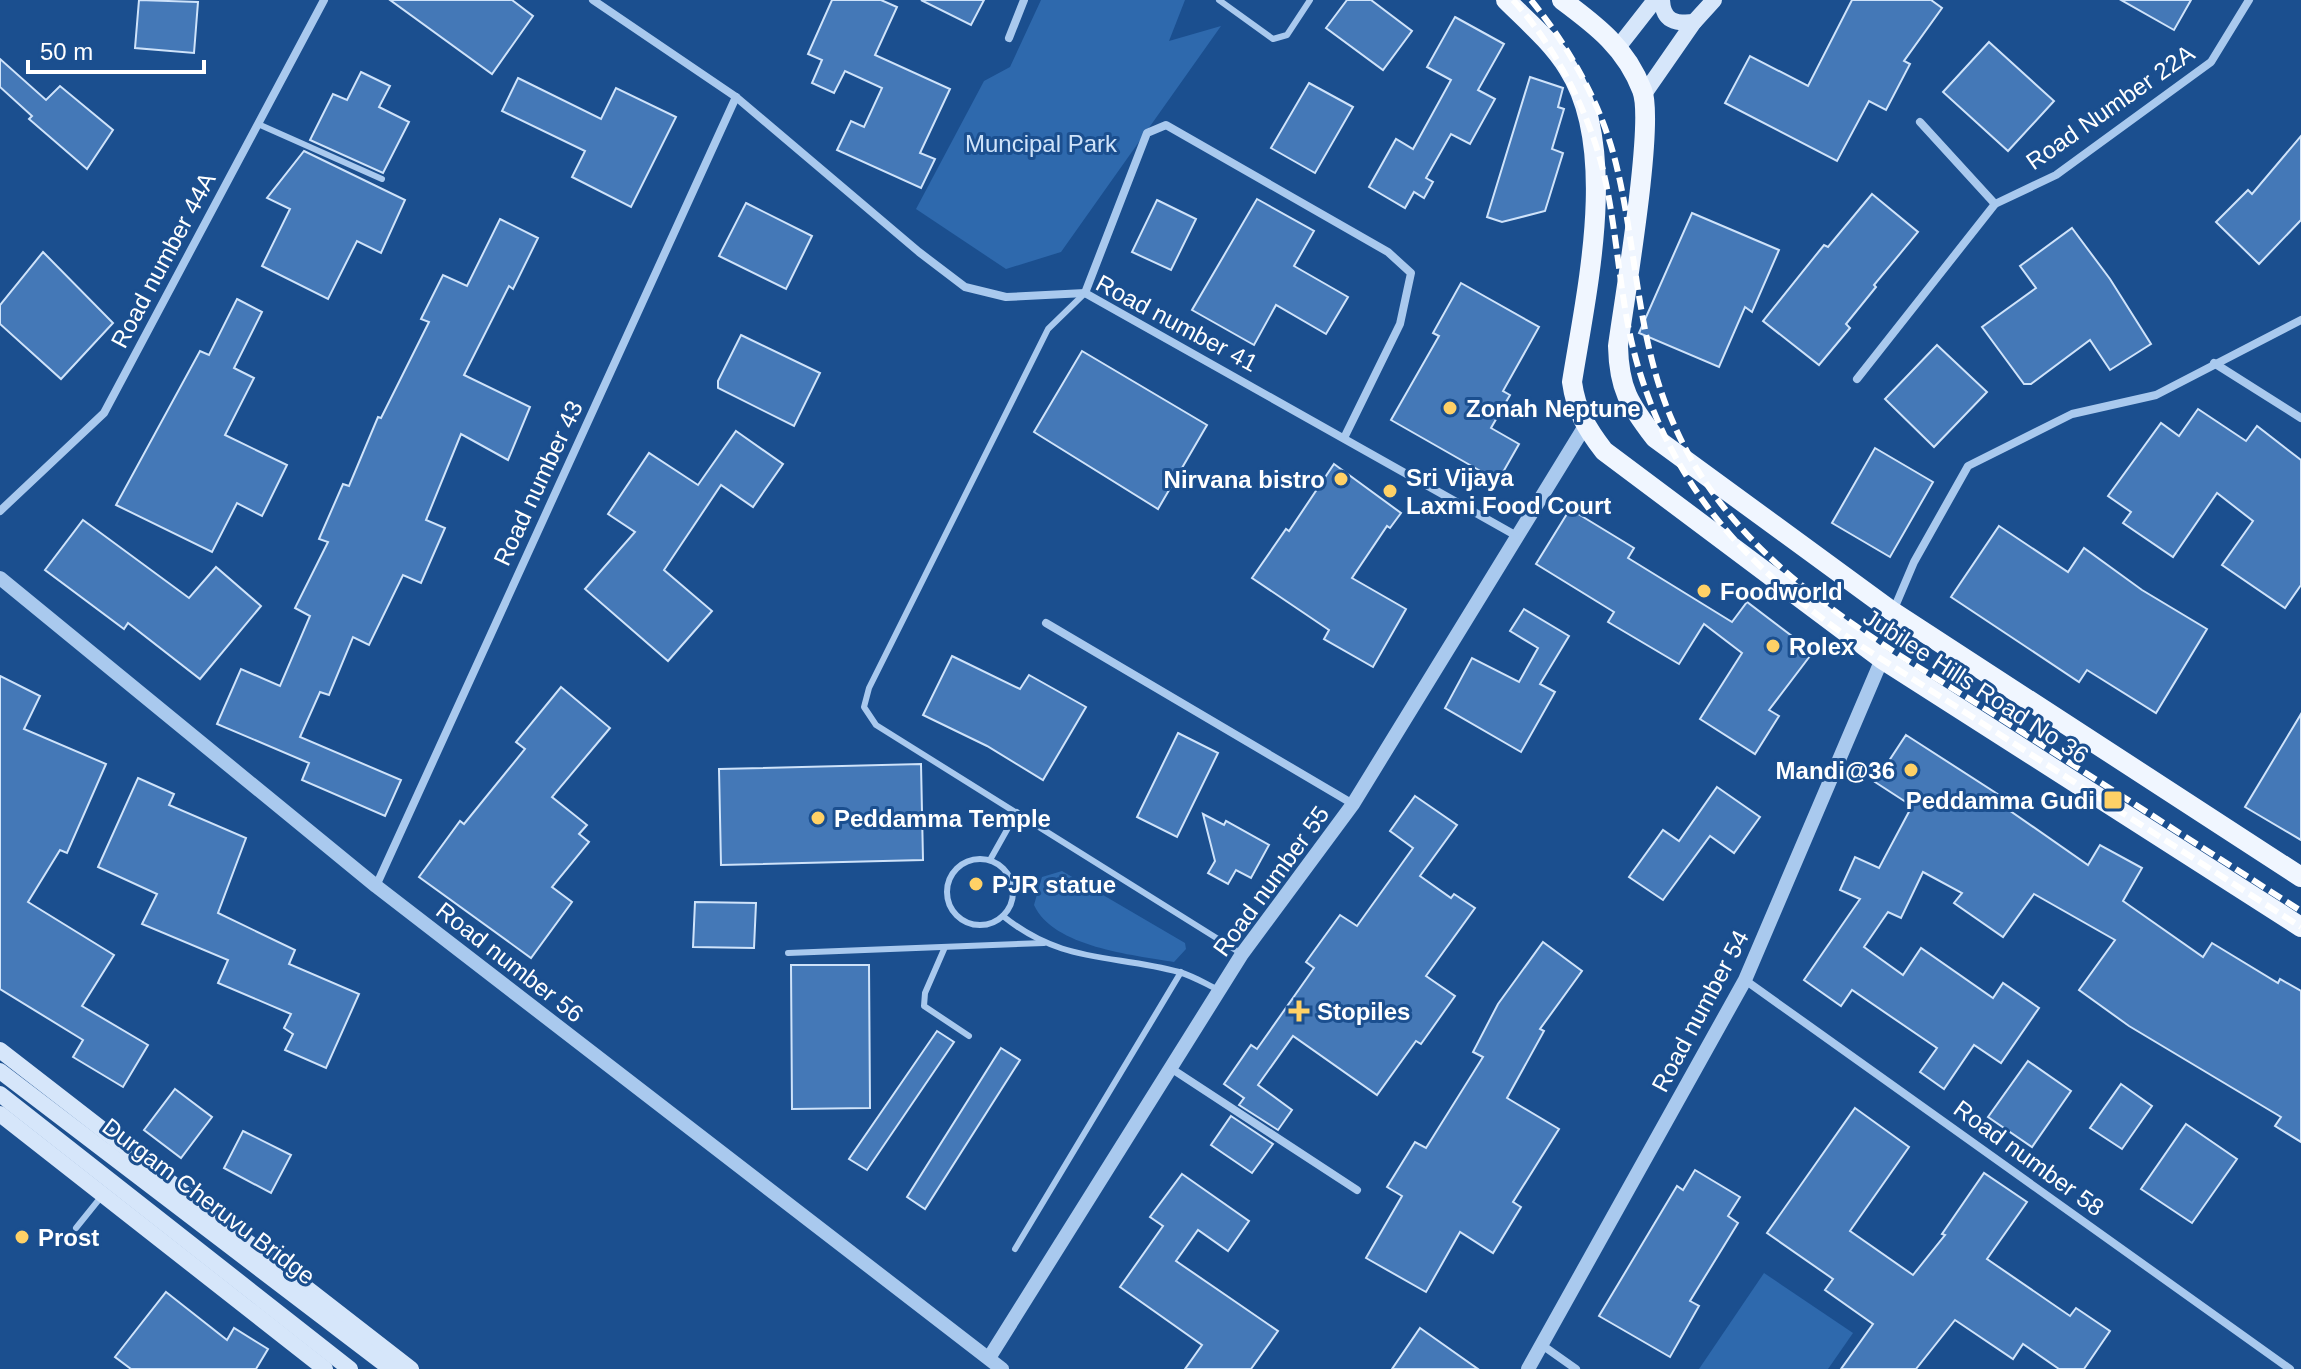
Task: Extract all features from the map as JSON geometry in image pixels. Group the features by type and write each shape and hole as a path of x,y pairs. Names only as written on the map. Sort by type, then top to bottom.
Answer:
{"main road":[{"name":"Jubilee Hills Road No 36","path":"1506,0 1569,68 1586,115 1592,143 1596,227 1572,382 1575,405 1585,426 1604,451 1882,659 2301,927"},
{"name":"Jubilee Hills Road No 36","path":"1562,0 1619,46 1644,94 1643,145 1618,346 1619,376 1628,403 1672,453 1893,612 2301,877"},
{"path":"1619,46 1631,26 1655,0"},
{"path":"1662,0 1663,12 1669,20 1679,24 1694,22"},
{"path":"1644,94 1694,22 1714,0"},
{"path":"0,1050 411,1369"},
{"name":"Durgam Cheruvu Bridge","path":"0,1071 391,1369"},
{"name":"Durgam Cheruvu Bridge","path":"0,1094 350,1369"},
{"path":"0,1114 325,1369"}],"street":[{"name":"Road number 44A","path":"0,511 104,413 324,0"},
{"name":"Road number 41","path":"593,0 736,97 919,252 965,287 1006,297 1085,293 1345,436 1515,535"},
{"path":"1009,38 1024,0"},
{"name":"Road Number 22A","path":"1857,379 1995,204 2056,175 2211,62 2249,0"},
{"name":"Road number 43","path":"376,886 736,97"},
{"path":"1920,122 1995,204"},
{"path":"1085,293 1147,133 1166,125 1388,252 1411,273 1400,324 1345,436"},
{"path":"1893,612 1914,562 1968,466 2072,414 2156,395 2301,320"},
{"path":"2214,363 2301,418"},
{"name":"Road number 55","path":"989,1358 1222,991 1242,954 1353,804 1515,535 1585,426"},
{"name":"Road number 56","path":"0,578 376,886 1002,1369"},
{"path":"1046,623 1353,804"},
{"name":"Road number 54","path":"1528,1369 1745,980 1882,659"},
{"name":"Road number 58","path":"1745,980 2290,1369"},
{"path":"1172,1069 1357,1190"},
{"path":"1542,1345 1576,1369"}],"lane":[{"path":"1219,0 1273,39 1287,35 1310,0"},
{"path":"258,124 382,179"},
{"path":"1085,293 1048,329 869,688 864,707 876,725 1242,954"},
{"path":"990,860 1017,812"},
{"path":"972,860 990,860 1005,869 1013,884 1012,901 1003,916 988,924 971,923 956,914 948,899 948,882 957,867 972,860"},
{"path":"1003,916 1028,937 1044,943 1082,956 1181,972 1222,991"},
{"path":"788,953 1044,943"},
{"path":"945,947 925,993 924,1006 969,1036"},
{"path":"1015,1249 1181,972"},
{"path":"76,1228 103,1195"}],"green space":[{"name":"Muncipal Park","path":"1041,0 1185,0 1169,41 1221,26 1061,252 1006,269 916,209 984,81 1010,67"},
{"path":"1062,871 1185,943 1186,949 1174,962 1096,947 1058,931 1034,905 1042,877"},
{"path":"1764,1273 1853,1333 1828,1369 1699,1369"}],"building":[{"path":"139,0 198,2 194,53 135,48"},
{"path":"390,0 512,0 533,16 492,74"},
{"path":"832,0 881,0 897,7 875,55 950,89 920,153 935,159 921,188 837,150 851,121 864,127 882,88 845,71 834,93 812,83 822,60 808,54"},
{"path":"921,0 984,0 971,25"},
{"path":"1347,0 1371,0 1412,31 1383,70 1326,28"},
{"path":"1852,0 1931,0 1942,8 1904,61 1910,64 1886,110 1869,101 1837,161 1725,103 1750,56 1808,86"},
{"path":"2121,0 2191,0 2174,30"},
{"path":"1455,17 1504,44 1478,90 1495,99 1470,144 1451,134 1426,178 1433,182 1424,198 1414,192 1405,208 1369,187 1396,139 1413,149 1451,80 1427,67"},
{"path":"1989,42 2054,101 2008,151 1943,92"},
{"path":"0,59 46,100 60,86 113,130 87,169 29,119 32,116 0,87"},
{"path":"361,72 390,86 379,107 409,122 383,173 310,140 333,94 347,100"},
{"path":"1530,77 1563,88 1558,107 1564,109 1552,149 1563,153 1545,211 1502,222 1487,217"},
{"path":"518,78 601,119 616,88 676,117 631,207 572,177 585,151 502,111"},
{"path":"1309,83 1353,107 1315,173 1271,148"},
{"path":"2301,136 2301,220 2259,264 2216,222 2248,190 2252,194"},
{"path":"304,151 405,200 381,253 357,241 328,299 262,266 290,209 267,198"},
{"path":"1872,194 1918,232 1874,285 1876,287 1846,324 1850,328 1819,365 1763,321 1824,245 1828,247"},
{"path":"1257,199 1314,231 1294,266 1348,297 1326,334 1276,305 1254,345 1192,310"},
{"path":"1157,200 1196,219 1171,270 1132,252"},
{"path":"746,203 812,236 786,289 719,256"},
{"path":"1692,213 1779,250 1752,312 1745,307 1719,367 1639,333"},
{"path":"500,219 538,238 513,289 509,286 464,375 530,407 508,460 461,434 426,520 445,528 421,583 403,575 369,645 353,637 329,695 320,692 300,737 401,780 385,816 302,780 309,763 217,724 241,669 280,686 310,616 295,608 328,542 319,539 343,484 349,486 378,417 381,418 429,322 421,319 443,275 467,286"},
{"path":"2072,228 2110,279 2151,344 2110,370 2090,340 2031,384 2024,384 1982,327 2036,288 2020,266"},
{"path":"43,252 113,323 61,379 0,324 0,305"},
{"path":"1461,283 1539,327 1503,391 1510,395 1491,428 1519,444 1498,481 1391,420 1439,336 1433,333"},
{"path":"237,299 262,312 234,368 254,378 225,435 287,465 262,516 237,503 212,552 116,505 200,351 209,355"},
{"path":"741,335 820,373 794,426 718,388 718,381"},
{"path":"1937,345 1987,392 1934,447 1885,399"},
{"path":"1082,351 1207,425 1158,509 1034,432"},
{"path":"2198,409 2246,441 2257,426 2301,460 2301,585 2285,608 2222,565 2253,521 2217,493 2173,557 2123,523 2131,512 2108,496 2161,423 2179,436"},
{"path":"736,431 783,464 753,507 721,485 664,570 712,611 668,661 585,589 635,532 608,514 649,453 698,485"},
{"path":"1875,448 1933,482 1890,557 1832,523"},
{"path":"1334,464 1401,513 1390,528 1387,526 1352,578 1406,609 1373,667 1324,639 1329,630 1252,578 1286,529 1289,531"},
{"path":"1570,509 1634,548 1628,558 1732,622 1747,602 1813,652 1769,710 1779,716 1755,754 1700,719 1742,653 1704,624 1679,664 1608,622 1614,612 1536,564"},
{"path":"83,520 189,598 216,567 261,606 200,679 128,623 124,629 45,570"},
{"path":"1999,526 2068,572 2084,548 2142,590 2207,629 2156,713 2087,670 2079,682 1951,597"},
{"path":"1524,609 1569,636 1540,684 1555,692 1521,752 1445,708 1472,658 1519,682 1538,648 1510,631"},
{"path":"952,656 1020,689 1029,675 1086,707 1043,780 987,746 923,715"},
{"path":"0,676 40,696 24,729 106,764 67,853 60,850 28,902 114,955 82,1006 148,1045 123,1087 73,1057 83,1040 0,989"},
{"path":"561,687 610,728 552,797 587,825 579,834 589,842 552,887 572,902 531,958 419,877 460,821 464,824 525,749 516,742"},
{"path":"2301,714 2301,840 2245,807"},
{"path":"1178,733 1218,753 1177,837 1137,817"},
{"path":"1906,735 2010,802 2006,808 2088,865 2100,845 2142,868 2123,901 2203,957 2212,943 2278,983 2280,979 2301,991 2301,1142 2275,1126 2281,1117 2129,1026 2079,990 2115,940 2034,894 2003,937 1954,903 1962,893 1923,872 1901,918 1888,912 1864,947 1903,975 1921,948 1993,998 2003,983 2039,1008 2001,1063 1974,1045 1944,1089 1920,1072 1937,1048 1852,990 1841,1006 1804,980 1860,899 1840,890 1855,857 1879,868 1912,806 1875,782"},
{"path":"921,764 923,860 721,865 719,769"},
{"path":"138,778 174,794 169,805 246,838 218,913 295,950 289,964 359,994 326,1068 285,1050 293,1034 284,1028 291,1014 218,983 228,960 142,924 157,894 98,867"},
{"path":"1717,787 1760,817 1734,853 1710,836 1663,900 1629,877 1663,830 1679,841"},
{"path":"1415,796 1457,825 1420,876 1451,898 1454,894 1475,908 1426,976 1455,996 1421,1044 1416,1041 1377,1095 1293,1036 1258,1085 1292,1110 1278,1130 1239,1105 1244,1098 1224,1084 1251,1045 1257,1049 1314,968 1306,962 1340,915 1357,926 1413,848 1390,831"},
{"path":"1203,814 1224,825 1226,821 1269,845 1251,878 1236,870 1228,884 1208,873 1215,861"},
{"path":"695,902 756,903 754,948 693,947"},
{"path":"1543,942 1582,971 1540,1029 1544,1031 1507,1098 1559,1129 1513,1202 1521,1207 1493,1253 1460,1232 1426,1292 1366,1258 1402,1196 1387,1187 1415,1142 1426,1148 1483,1057 1473,1052 1498,1004"},
{"path":"791,965 869,965 870,1108 792,1109"},
{"path":"937,1031 954,1042 867,1170 849,1159"},
{"path":"1001,1048 1020,1060 925,1209 907,1197"},
{"path":"2028,1061 2071,1091 2032,1147 1988,1117"},
{"path":"2121,1084 2152,1106 2122,1149 2090,1128"},
{"path":"175,1089 212,1117 181,1158 144,1130"},
{"path":"1855,1108 1909,1147 1850,1231 1913,1275 1945,1235 1942,1234 1984,1173 2027,1202 1987,1259 2070,1316 2076,1308 2110,1331 2084,1369 2059,1369 2023,1344 2013,1359 1955,1320 1916,1369 1841,1369 1873,1324 1825,1290 1833,1279 1767,1233"},
{"path":"1231,1116 1273,1144 1252,1173 1211,1145"},
{"path":"2186,1124 2237,1159 2192,1223 2141,1189"},
{"path":"243,1131 291,1155 271,1193 224,1168"},
{"path":"1695,1170 1740,1197 1728,1216 1738,1223 1690,1301 1699,1306 1670,1357 1599,1316 1677,1186 1683,1190"},
{"path":"1182,1174 1249,1221 1228,1251 1198,1230 1176,1261 1278,1331 1251,1369 1185,1369 1202,1345 1120,1287 1163,1226 1150,1217"},
{"path":"166,1292 227,1340 234,1328 268,1349 256,1369 131,1369 115,1357"},
{"path":"1420,1328 1478,1369 1392,1369"}],"railway":[{"path":"1513,0 1556,58 1589,125 1603,170 1628,323 1640,373 1675,457 1723,527 1783,587 1855,642 2301,927"},
{"path":"1531,0 1572,58 1603,123 1624,200 1644,327 1660,389 1699,473 1733,519 1773,561 1865,633 2301,911"}],"place":[{"name":"Zonah Neptune","path":"1450,408"},
{"name":"Nirvana bistro","path":"1341,479"},
{"name":"Sri Vijaya Laxmi Food Court","path":"1390,491"},
{"name":"Foodworld","path":"1704,591"},
{"name":"Rolex","path":"1773,646"},
{"name":"Mandi@36","path":"1911,770"},
{"name":"Peddamma Gudi","path":"2113,800"},
{"name":"Peddamma Temple","path":"818,818"},
{"name":"PJR statue","path":"976,884"},
{"name":"Stopiles","path":"1299,1011"},
{"name":"Prost","path":"22,1237"}]}
